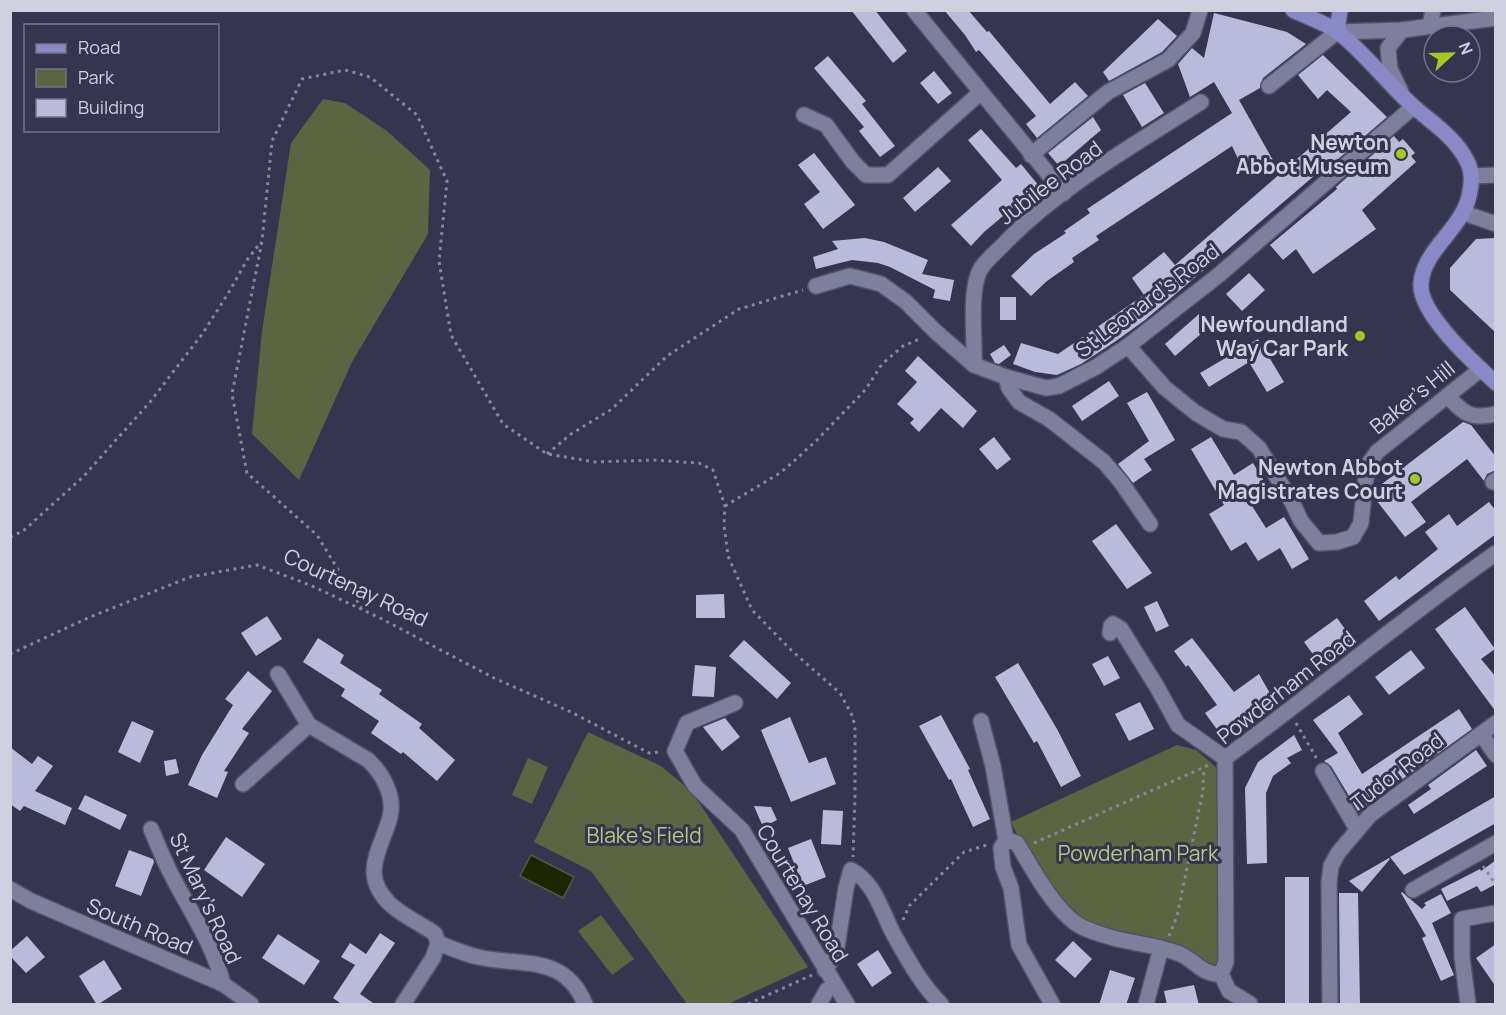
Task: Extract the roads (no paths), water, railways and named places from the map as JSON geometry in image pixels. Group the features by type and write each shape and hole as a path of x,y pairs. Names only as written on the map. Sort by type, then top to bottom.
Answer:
{"main road":[{"path":"1293,10 1337,32 1413,107 1449,137 1467,161 1472,176 1464,213 1436,249 1421,284 1428,309 1441,327 1496,383"},
{"path":"1337,32 1340,10"}],"street":[{"path":"914,10 1064,193"},
{"path":"1031,155 1108,92 1168,60 1193,33 1200,10"},
{"path":"1446,24 1496,18"},
{"path":"1269,86 1337,32 1422,27"},
{"path":"1402,30 1389,48 1390,69 1402,96"},
{"path":"804,115 826,125 853,162 866,175 888,175 981,92"},
{"name":"Jubilee Road","path":"974,365 974,300 981,269 1019,228 1064,193 1201,102"},
{"name":"St Leonard's Road","path":"816,286 850,276 881,284 906,302 936,333 974,365 1046,388 1059,386 1096,367 1128,346 1220,274 1413,107"},
{"path":"1472,176 1496,175"},
{"path":"1464,213 1496,224"},
{"name":"Baker's Hill","path":"1128,346 1165,388 1196,413 1223,429 1241,432 1259,448 1301,521 1319,543 1337,542 1353,537 1361,523 1365,483 1370,462 1377,452 1481,369"},
{"path":"1006,377 1009,388 1019,402 1049,419 1104,462 1150,524"},
{"path":"1446,396 1462,411 1472,416 1496,414"},
{"name":"Powderham Road","path":"1221,974 1226,962 1225,758 1289,711 1448,586 1496,553"},
{"path":"1110,633 1113,624 1121,629 1178,725 1225,758"},
{"path":"278,674 309,725 360,755 381,774 389,793 390,816 375,856 374,873 377,884 388,902 435,934 438,944 433,958 403,1005"},
{"name":"Courtenay Road","path":"735,703 687,723 675,751 695,786 742,830 847,1005"},
{"path":"981,721 993,766 1003,867 1011,888 1019,945 1052,1005"},
{"name":"Tudor Road","path":"1330,1005 1331,866 1338,853 1370,815 1496,723"},
{"path":"243,784 309,725"},
{"path":"1481,734 1496,755"},
{"path":"1323,771 1357,829"},
{"name":"St Mary's Road","path":"151,829 169,871 217,959 223,984"},
{"path":"1000,841 1017,843 1058,905 1074,921 1093,932 1182,955 1210,975 1221,974 1229,991 1250,1005"},
{"path":"1413,890 1496,843"},
{"path":"825,970 836,953 851,870 863,876 894,934 932,995 941,1005"},
{"name":"South Road","path":"10,889 31,901 223,984 251,1005"},
{"path":"1468,1005 1462,957 1462,920 1496,913"},
{"path":"438,944 479,957 524,961 561,973 579,989 585,1005"},
{"path":"1146,1005 1163,949"},
{"path":"819,1005 827,990 834,985"}],"place":[{"name":"Newton Abbot Museum","path":"1401,154"},
{"name":"Newfoundland Way Car Park","path":"1360,336"},
{"name":"Newton Abbot Magistrates Court","path":"1415,479"}],"park label":[{"name":"Blake's Field","path":"644,835"},
{"name":"Powderham Park","path":"1138,853"}]}
